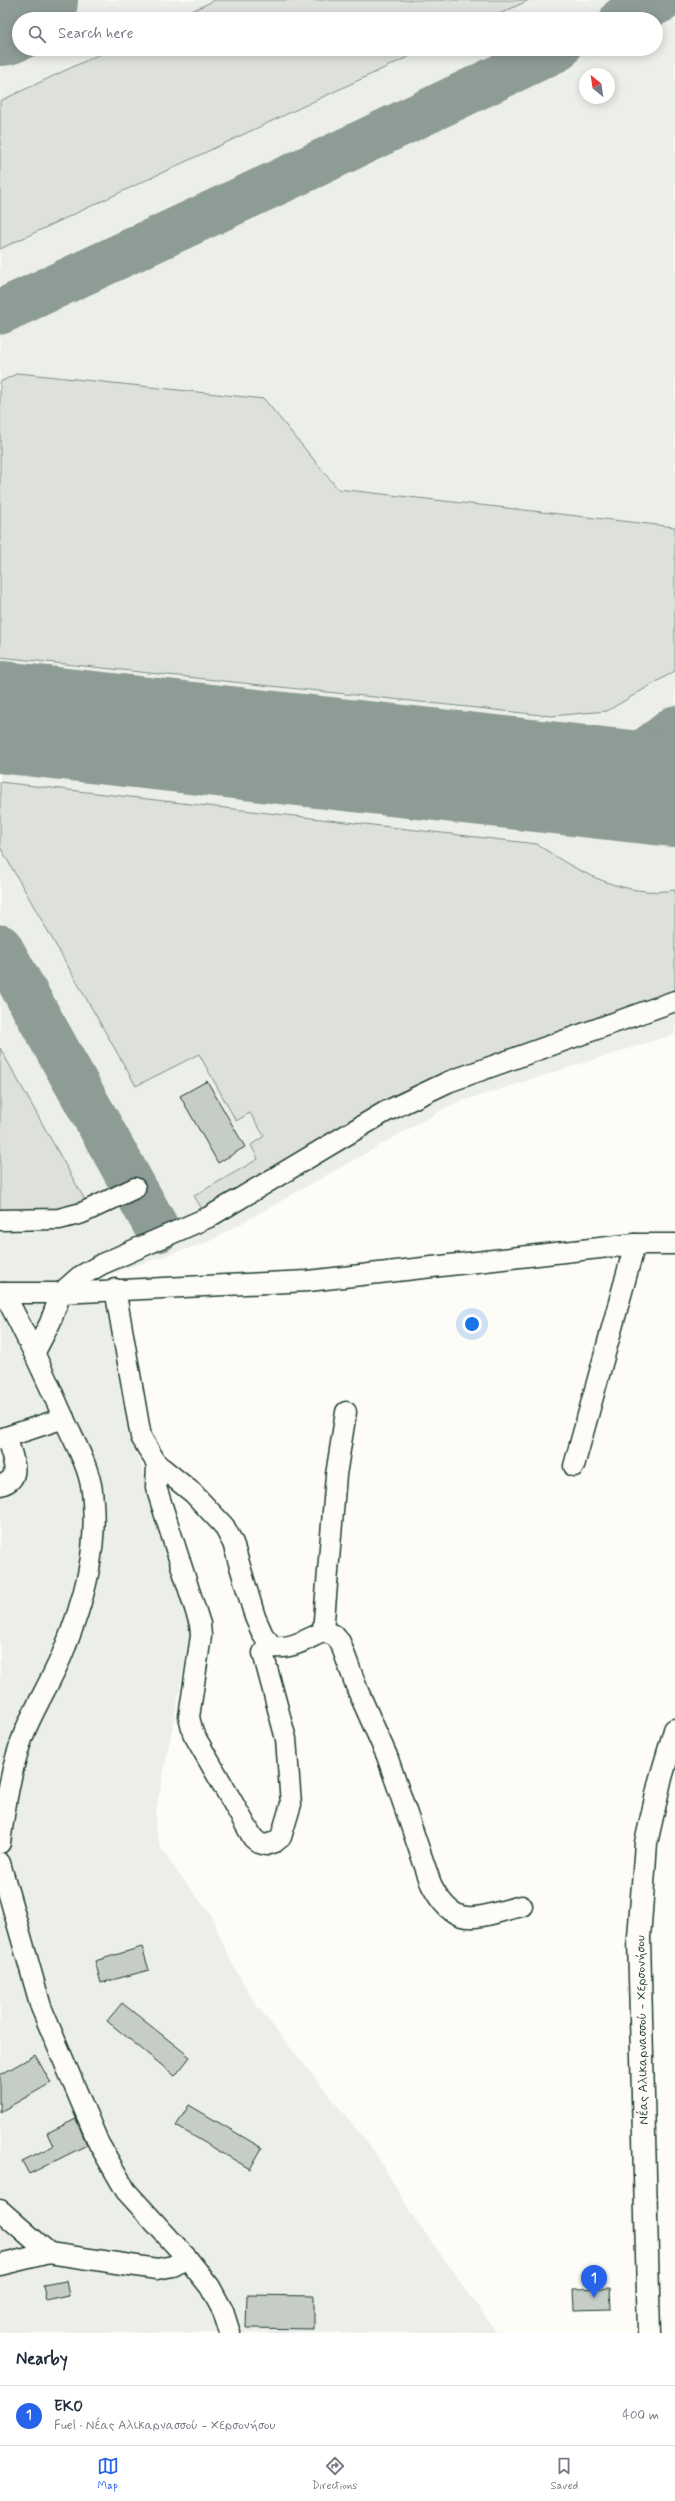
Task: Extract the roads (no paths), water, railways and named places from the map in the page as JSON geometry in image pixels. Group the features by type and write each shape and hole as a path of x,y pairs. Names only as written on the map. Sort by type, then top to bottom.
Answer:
{"main road":[{"name":"Νέας Αλικαρνασσού - Χερσονήσου","path":"649,2333 639,1938 646,1843 660,1780 675,1730"}],"street":[{"path":"35,1352 50,1323 60,1293 80,1277 102,1264 209,1217 385,1112 448,1082 675,1001"},
{"path":"0,1220 32,1221 74,1215 135,1188"},
{"path":"574,1466 635,1244"},
{"path":"0,1843 5,1788 25,1732 61,1656 76,1618 90,1569 94,1518 92,1490 83,1461 35,1352 2,1293 60,1293 115,1289 308,1281 635,1244 675,1244"},
{"path":"115,1289 140,1437 157,1464 193,1493 224,1526 233,1543 255,1617 263,1635 272,1647 285,1648 300,1644 323,1632 334,1635 340,1642 358,1691 387,1756 431,1884 441,1902 449,1911 462,1917 473,1917 522,1906"},
{"path":"323,1632 336,1475 346,1412"},
{"path":"0,1486 9,1483 14,1477 15,1470 3,1439 64,1418"},
{"path":"157,1464 156,1487 200,1624 200,1636 189,1717 193,1733 253,1838 258,1843 266,1845 275,1842 281,1837 291,1804 286,1739 263,1653 269,1643"},
{"path":"0,1863 40,2007 99,2144 126,2191 187,2258 217,2298 230,2333"},
{"path":"0,2210 49,2253"},
{"path":"0,2265 49,2253 157,2269 173,2266 187,2258"}],"place":[{"name":"EKO","path":"594,2298"}]}
